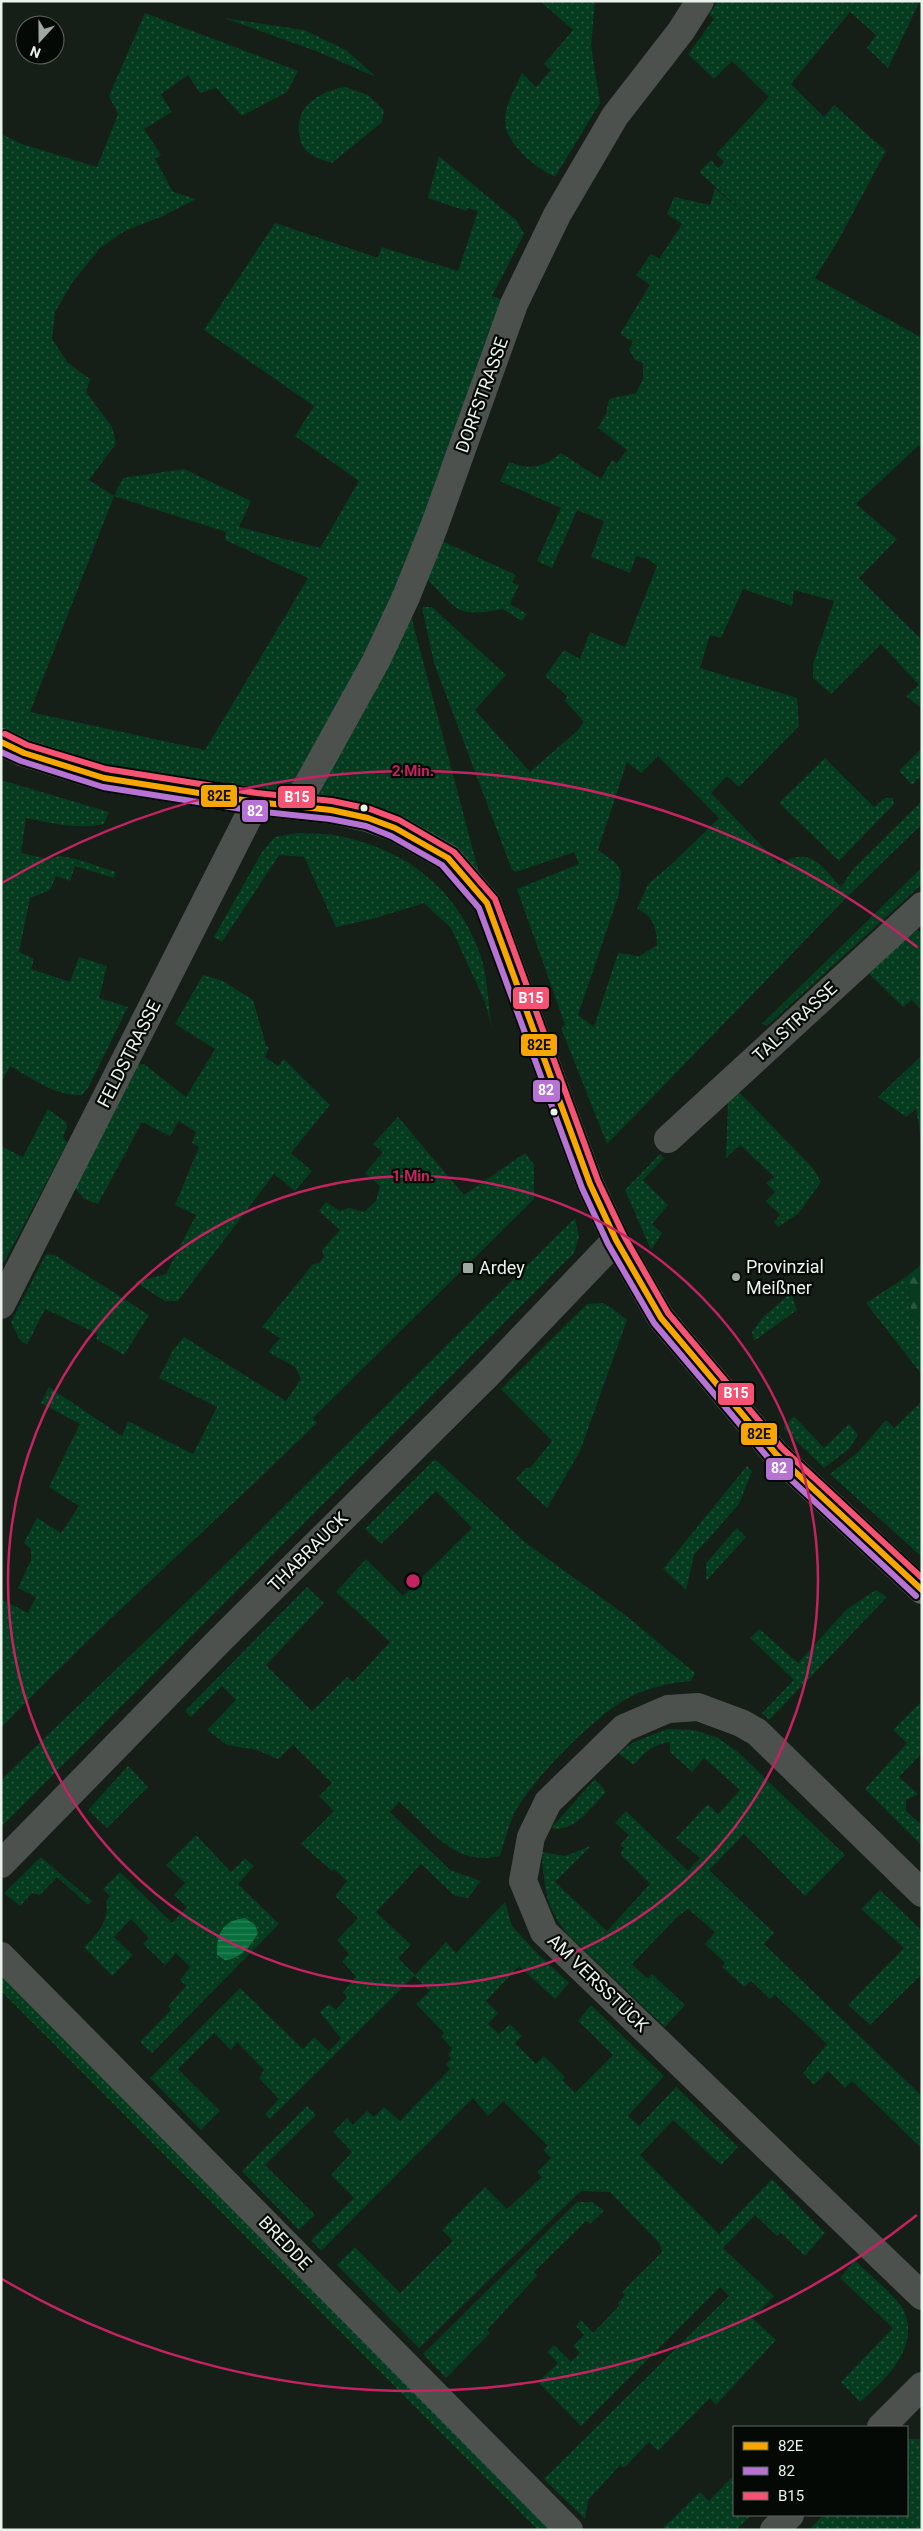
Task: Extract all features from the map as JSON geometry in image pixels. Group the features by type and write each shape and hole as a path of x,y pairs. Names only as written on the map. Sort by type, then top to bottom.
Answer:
{"main road":[{"path":"1,742 24,753 104,778 256,802 331,810 368,818 403,832 448,858 487,903 590,1184 616,1240 661,1318 776,1454 922,1590"}],"street":[{"name":"DORFSTRASSE","path":"296,806 376,661 406,597 434,527 514,304 557,215 615,116 681,31 700,1"},
{"name":"FELDSTRASSE","path":"1,1305 256,802"},
{"name":"TALSTRASSE","path":"668,1139 922,906"},
{"name":"THABRAUCK","path":"1,1864 219,1641 488,1374 616,1240"},
{"name":"AM VERSSTÜCK","path":"922,1892 757,1732 741,1723 698,1707 668,1709 624,1728 548,1802 531,1838 523,1881 544,1932 922,2296"},
{"name":"BREDDE","path":"1,1956 569,2530"},
{"path":"882,2426 919,2396"},
{"path":"774,2530 789,2516"}],"green space":[{"path":"540,1 595,1 591,46 600,103 555,177 533,163 520,151 510,137 505,122 509,100 522,73 536,87 551,70 544,64 573,30"},
{"path":"718,1 920,1 888,68 867,48 876,35 850,12 791,84 824,117 834,105 886,151 838,241 815,278 922,338 922,447 919,445 856,504 897,539 859,578 922,640 922,709 906,696 919,685 881,644 831,694 813,678 813,664 834,601 794,590 792,606 743,589 721,638 710,635 700,668 797,698 799,726 739,787 727,776 711,793 779,864 790,859 807,857 821,865 841,887 853,869 922,801 922,824 848,896 607,1144 561,1028 565,1025 517,889 579,864 574,852 516,872 512,870 434,663 422,607 432,607 506,675 475,710 530,772 577,731 584,722 565,701 567,696 545,676 564,650 580,659 590,632 625,647 657,566 648,559 636,556 630,573 591,557 604,521 577,510 552,568 537,561 561,508 500,481 509,462 530,467 536,466 549,462 561,453 601,479 612,460 617,463 627,450 598,428 606,414 609,399 636,393 643,379 643,363 635,360 629,350 633,342 620,334 650,285 636,275 651,254 659,259 682,224 667,214 674,197 710,205 715,188 756,224 699,172 711,160 718,168 724,162 716,154 769,97 732,61 714,79 688,54 714,19 709,14","holes":["658,756 719,818 672,864 648,884 637,909 647,915 653,923 657,945 639,956 618,953 594,1027 578,1015 619,894 621,871 616,863 598,850 627,762 641,773"]},
{"path":"145,13 298,71 287,92 242,116 216,88 200,93 188,75 161,94 172,112 144,129 161,155 155,159 173,192 196,199 165,215 125,231 100,248 72,283 55,312 52,339 68,363 90,379 86,392 112,427 116,444 89,480 114,496 123,478 184,469 251,501 239,527 320,548 359,481 295,436 314,406 204,330 275,223 378,258 381,247 458,271 478,211 468,208 466,211 428,198 439,156 517,221 524,234 492,296 514,304 406,597 487,903 448,858 296,806 1,742 1,134 22,144 97,167 118,114 109,96","holes":["114,496 226,532 225,540 308,578 205,750 30,712"]},
{"path":"224,18 304,30 346,50 376,77 316,51"},
{"path":"345,87 368,95 384,110 382,122 332,163 310,154 302,145 299,132 300,119 305,108 313,100 329,91"},
{"path":"440,540 516,575 512,583 519,585 510,604 527,614 522,621 503,609 487,612 465,612 451,604 425,577"},
{"path":"922,748 922,775 912,785 899,771"},
{"path":"825,758 874,807 885,798 893,798 894,804 839,861 779,803"},
{"path":"1,780 109,812 104,824 94,826 65,825 26,818 21,853 48,859 60,856 76,859 116,872 114,878 75,866 70,881 56,876 50,890 30,898 19,952 34,959 31,969 70,982 79,957 107,966 99,998 128,1007 88,1088 82,1095 73,1095 54,1090 10,1066 1,1083"},
{"path":"298,833 339,836 364,842 407,862 443,892 458,910 470,931 483,962 492,1029 485,1002 451,928 424,903 372,919 336,927 304,857 279,855 222,942 214,937 262,852 275,837"},
{"path":"922,867 922,884 767,1026 762,1024"},
{"path":"915,927 922,934 922,1011 912,1000 903,1007 867,972"},
{"path":"203,975 221,980 253,1000 266,1045 269,1048 265,1057 278,1066 284,1059 330,1105 291,1153 312,1171 295,1191 274,1174 178,1301 165,1301 135,1282 166,1274 196,1215 175,1205 199,1147 192,1143 196,1132 179,1121 170,1136 142,1122 98,1204 84,1199 75,1188 136,1065 144,1064 186,1097 215,1049 175,1024"},
{"path":"922,1055 922,1146 916,1109 906,1117 878,1097"},
{"path":"738,1091 813,1168 821,1182 798,1214 778,1227 774,1222 780,1215 766,1201 775,1192 766,1183 774,1177 740,1145 726,1158 728,1101"},
{"path":"48,1109 66,1122 67,1127 63,1137 67,1143 5,1261 1,1263 1,1146 23,1157"},
{"path":"398,1117 464,1195 525,1153 534,1165 534,1199 313,1418 317,1423 118,1612 1,1728 1,1599 28,1613 36,1597 18,1588 31,1560 31,1549 24,1543 37,1518 61,1533 79,1506 49,1487 80,1424 41,1403 49,1387 122,1436 128,1421 193,1454 217,1407 159,1378 173,1350 184,1337 286,1401 301,1379 295,1367 268,1352 280,1338 262,1327 313,1264 319,1263 324,1257 322,1250 340,1230 319,1211 326,1202 340,1211 349,1208 364,1212 376,1201 380,1186 365,1173 383,1152 373,1144"},
{"path":"660,1154 664,1158 643,1180 668,1205 652,1224 662,1233 651,1250 625,1190"},
{"path":"575,1218 579,1237 574,1253 1,1827 1,1780 234,1556"},
{"path":"46,1254 55,1255 149,1315 124,1355 96,1339 98,1334 45,1309 27,1345 19,1339 11,1322"},
{"path":"922,1264 922,1323 912,1314 906,1277"},
{"path":"906,1277 912,1314 922,1323 922,1375 866,1303"},
{"path":"791,1293 797,1310 754,1341 752,1332 762,1318"},
{"path":"602,1303 627,1320 580,1451 547,1508 516,1479 526,1468 530,1468 552,1441 501,1389 587,1304"},
{"path":"922,1401 922,1557 830,1474 857,1453 886,1420 894,1428"},
{"path":"794,1416 824,1448 849,1424 858,1435 849,1449 824,1468 783,1428"},
{"path":"435,1459 526,1543 624,1614 695,1673 691,1681 655,1687 629,1697 608,1711 578,1738 546,1770 521,1802 511,1821 500,1856 483,1858 468,1856 455,1851 432,1833 399,1802 390,1812 450,1870 481,1881 468,1898 455,1896 421,1864 376,1912 411,1945 398,1958 415,1975 446,1942 456,1953 505,1902 512,1926 569,1983 555,1999 519,1966 486,2001 498,2013 488,2024 499,2034 510,2024 522,2036 515,2043 536,2064 544,2056 565,2077 562,2080 575,2093 613,2055 578,2021 591,2005 664,2076 628,2116 639,2126 676,2087 738,2147 721,2165 673,2120 640,2155 719,2234 772,2179 825,2233 805,2256 781,2233 777,2236 755,2215 723,2248 774,2296 754,2317 747,2313 776,2340 716,2405 710,2398 658,2451 649,2442 624,2468 620,2465 588,2500 585,2519 544,2479 729,2296 720,2287 581,2426 538,2382 558,2363 547,2352 554,2345 571,2362 580,2353 573,2346 584,2335 576,2326 581,2320 593,2333 619,2306 618,2303 625,2295 622,2292 662,2252 659,2243 610,2192 581,2191 419,2348 337,2265 355,2247 400,2293 453,2241 442,2230 485,2187 507,2209 542,2177 537,2172 551,2158 543,2150 548,2146 503,2101 488,2116 473,2098 321,2251 311,2240 354,2198 331,2175 352,2152 333,2132 347,2118 353,2125 367,2111 374,2117 384,2107 400,2121 450,2069 446,2064 451,2059 448,2054 452,2049 441,2036 444,2033 416,2004 430,1991 414,1976 270,2119 265,2114 279,2099 259,2078 264,2070 237,2042 231,2050 214,2033 178,2069 220,2111 201,2130 150,2078 240,1988 303,2049 314,2037 329,2051 341,2039 320,2012 329,2004 336,2010 347,1997 343,1992 356,1977 342,1961 349,1954 337,1940 358,1918 335,1896 347,1881 334,1869 332,1871 301,1844 334,1811 319,1796 332,1783 293,1745 278,1759 257,1750 227,1745 207,1730 236,1700 222,1686 191,1717 185,1711 307,1587 324,1603 266,1665 312,1711 347,1677 353,1682 390,1642 336,1592 366,1559 403,1596 472,1528 436,1491 381,1544 365,1529"},
{"path":"747,1466 752,1471 739,1504 694,1555 686,1590 663,1569"},
{"path":"737,1528 746,1537 706,1581 706,1563"},
{"path":"876,1590 887,1597 769,1720 762,1713 794,1680 750,1638 759,1629 798,1663 846,1610"},
{"path":"922,1701 922,1753 899,1777 918,1794 906,1800 906,1811 922,1825 921,1845 865,1789 907,1743 893,1730"},
{"path":"667,1729 694,1730 718,1738 739,1753 845,1855 805,1896 744,1834 709,1870 774,1933 764,1944 922,2096 922,2149 852,2081 845,2088 828,2071 814,2085 803,2073 827,2044 775,1995 770,1999 751,1981 744,1987 722,1967 725,1963 705,1944 715,1932 688,1909 677,1917 632,1964 648,1979 652,1974 685,2005 665,2027 568,1935 560,1925 547,1896 542,1852 565,1856 591,1846 555,1882 607,1931 650,1884 620,1854 624,1848 620,1845 629,1835 615,1823 626,1811 688,1871 700,1858 676,1838 708,1804 718,1814 740,1790 704,1758 692,1772 670,1752 670,1742 649,1750 634,1765 618,1753 634,1742"},
{"path":"128,1766 148,1787 107,1828 88,1810"},
{"path":"595,1779 606,1792 575,1823 559,1829 551,1828"},
{"path":"196,1835 231,1872 245,1858 254,1866 238,1884 279,1924 152,2053 140,2042 171,2010 168,2006 186,1986 180,1980 190,1967 176,1953 165,1965 143,1944 149,1938 131,1919 114,1937 133,1955 112,1976 84,1947 98,1932 106,1915 106,1901 110,1896 103,1889 120,1872 172,1923 187,1907 174,1895 185,1883 166,1865"},
{"path":"41,1857 92,1901 88,1905 57,1877 40,1895 32,1893 20,1906 4,1893"},
{"path":"880,1890 922,1931 922,1974 870,2025 848,2005 904,1948 861,1909"},
{"path":"1,1956 569,2530 538,2530 1,1991"},
{"path":"307,2106 316,2115 265,2165 315,2215 299,2230 242,2171"},
{"path":"577,2202 592,2202 604,2211 590,2224 586,2221 534,2272 537,2276 487,2330 490,2333 446,2378 423,2354"},
{"path":"855,2260 902,2307 907,2321 908,2335 905,2348 899,2360 880,2383 860,2402 841,2382 893,2328 840,2278"},
{"path":"908,2439 922,2439 922,2530 809,2530 822,2516 908,2516"},
{"path":"733,2476 733,2516 750,2516 736,2530 661,2530 700,2492 709,2501"}],"shaded area":[{"path":"245,1918 255,1925 258,1933 245,1951 236,1957 225,1960 217,1955 218,1941 222,1929 237,1919"}],"transit line":[{"name":"B15","path":"5,734 27,745 106,769 257,793 332,801 370,809 399,820 454,852 495,899 598,1181 624,1236 668,1313 782,1448 922,1578"},
{"name":"82E","path":"1,742 24,753 104,778 256,802 331,810 368,818 395,828 448,858 487,903 590,1184 616,1240 661,1318 776,1454 922,1590"},
{"name":"82","path":"1,752 21,761 103,787 255,811 330,819 366,826 391,836 442,865 479,908 582,1188 608,1244 654,1323 770,1460 916,1596"}],"place":[{"name":"Ardey","path":"468,1268"},
{"name":"Provinzial Meißner","path":"736,1277"}]}
